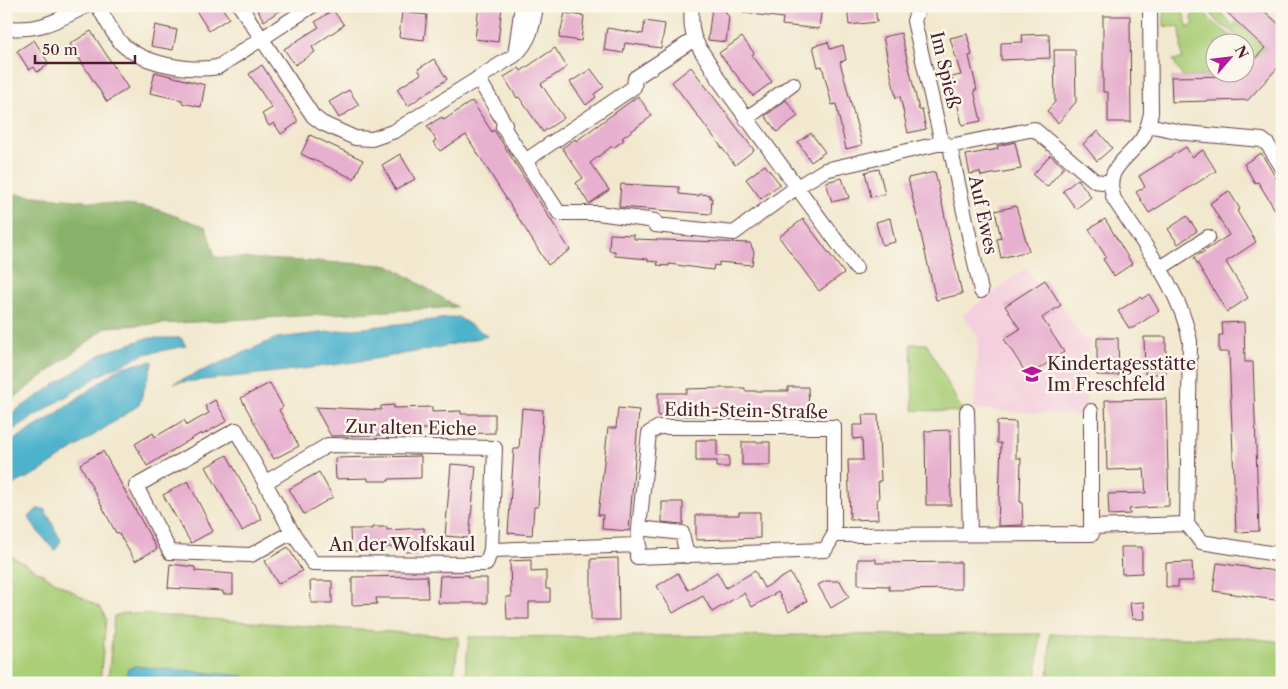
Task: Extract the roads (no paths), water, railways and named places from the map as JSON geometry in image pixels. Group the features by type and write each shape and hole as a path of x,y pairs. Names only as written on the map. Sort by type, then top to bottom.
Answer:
{"street":[{"path":"6,28 29,30 55,22 86,6"},
{"path":"98,6 120,42 128,49 144,57 201,70 218,67 312,6"},
{"path":"240,6 313,116 346,135 364,139 379,138 394,131 514,55 524,46 529,37 536,6"},
{"path":"514,55 522,6"},
{"path":"692,6 690,24 693,40 746,120 856,268"},
{"name":"Im Spieß","path":"919,6 914,21 946,144"},
{"path":"1150,6 1151,113 1144,138 1116,168 1110,183 1114,200 1181,305 1190,341 1187,524 1201,542 1282,554"},
{"path":"525,161 634,87 635,78 693,40"},
{"path":"478,78 505,124 503,127 559,213 598,213 655,221 655,226 734,233 797,187 826,170 946,144 1034,129 1095,181 1110,183"},
{"path":"746,120 793,84"},
{"path":"1148,125 1186,133 1262,140 1268,145 1282,167"},
{"name":"Auf Ewes","path":"946,144 980,291"},
{"path":"1159,269 1208,237"},
{"path":"967,411 970,534"},
{"path":"687,556 682,533 639,528 637,557 687,556 825,550 834,535 1092,534 1091,411"},
{"name":"Edith-Stein-Straße","path":"639,528 649,433 659,427 834,427 834,535"},
{"name":"An der Wolfskaul","path":"292,532 251,555 170,552 136,486 236,430 292,532 313,563 486,564 491,550 639,545"},
{"name":"Zur alten Eiche","path":"266,482 328,445 495,448 491,550"},
{"path":"1091,527 1187,524"}],"water":[{"path":"458,317 488,336 410,353 371,359 174,383 277,338"},
{"path":"147,338 181,338 186,346 144,354 102,374 6,434 6,417 103,353"},
{"path":"153,361 139,405 39,472 6,488 6,445 53,416 121,367"},
{"path":"37,509 44,509 61,540 55,551 35,528 29,517"},
{"path":"135,666 243,676 252,683 124,683 128,669"},
{"path":"271,679 315,683 265,683"}],"place":[{"name":"Kindertagesstätte Im Freschfeld","path":"1032,374"}]}
